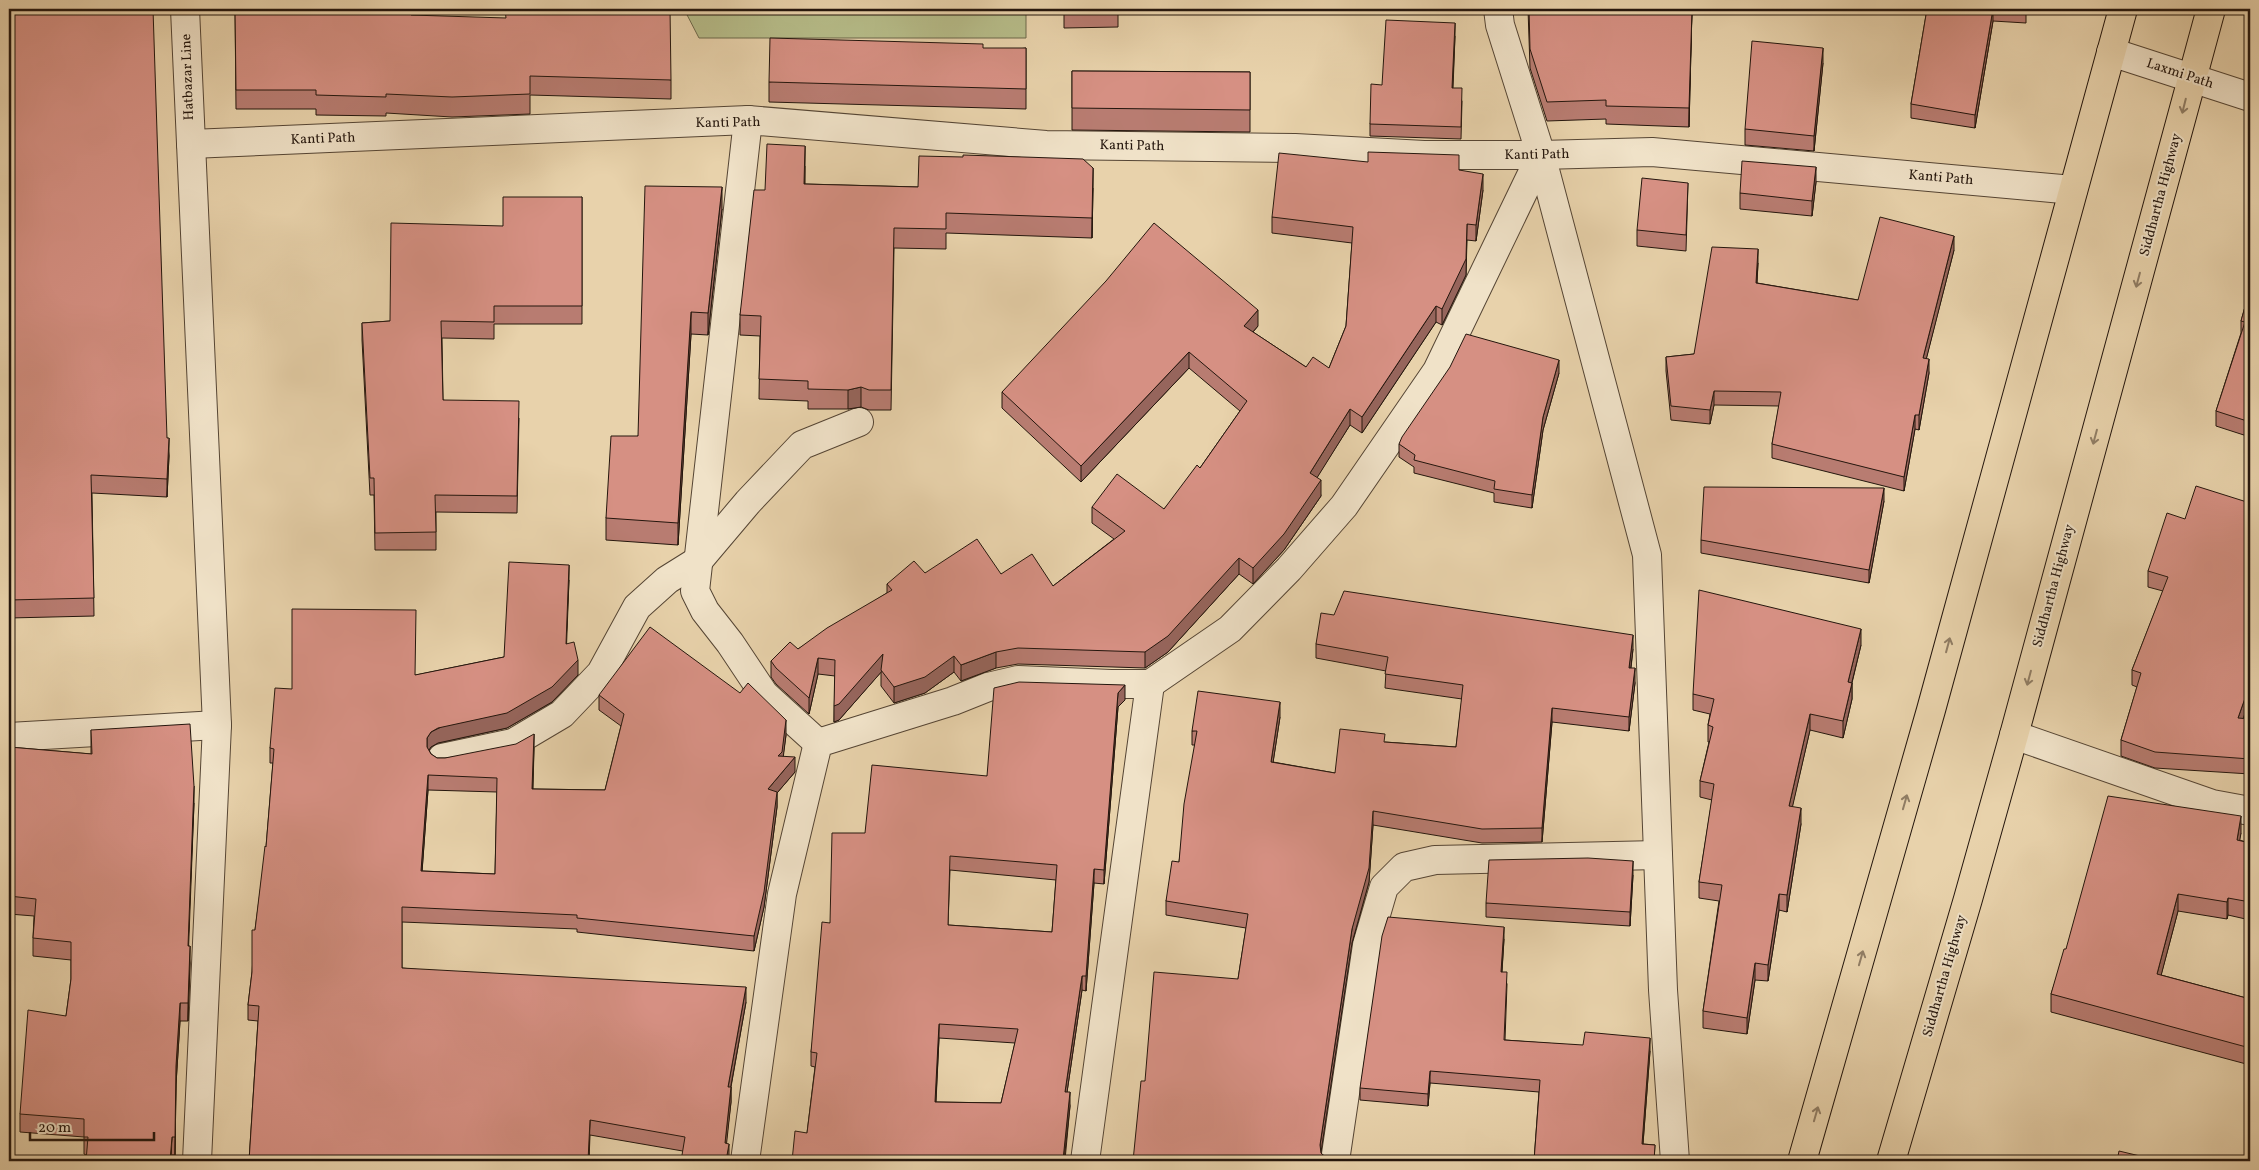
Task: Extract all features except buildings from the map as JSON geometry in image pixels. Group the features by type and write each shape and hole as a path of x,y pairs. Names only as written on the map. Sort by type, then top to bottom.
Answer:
{"highway":[{"path":"1802,1161 1882,885 2122,9"},
{"name":"Siddhartha Highway","path":"1891,1161 2014,735 2211,9"}],"street":[{"name":"Hatbazar Line","path":"185,9 217,725 197,1161"},
{"path":"1498,9 1500,25 1541,155 1647,555 1663,990 1675,1161"},
{"name":"Laxmi Path","path":"2111,52 2250,97"},
{"name":"Kanti Path","path":"191,144 748,120 1046,145 1294,148 1424,155 1541,155 1652,152 2073,190"},
{"path":"748,120 695,591 705,612 730,643 764,694 818,743"},
{"path":"818,743 953,701 988,687 1018,680 1150,684 1230,629 1290,569 1344,506 1437,371 1541,155"},
{"path":"442,758 513,743 562,714 601,673 637,607 668,580 699,560 748,502 802,444 859,422"},
{"path":"1085,1161 1150,684"},
{"path":"9,737 217,725"},
{"path":"2014,735 2212,804 2250,811"},
{"path":"746,1161 782,894 818,743"},
{"path":"1335,1161 1367,945 1384,887 1404,867 1435,860 1658,855"}],"green space":[{"path":"684,9 1026,9 1026,38 699,38"}]}
